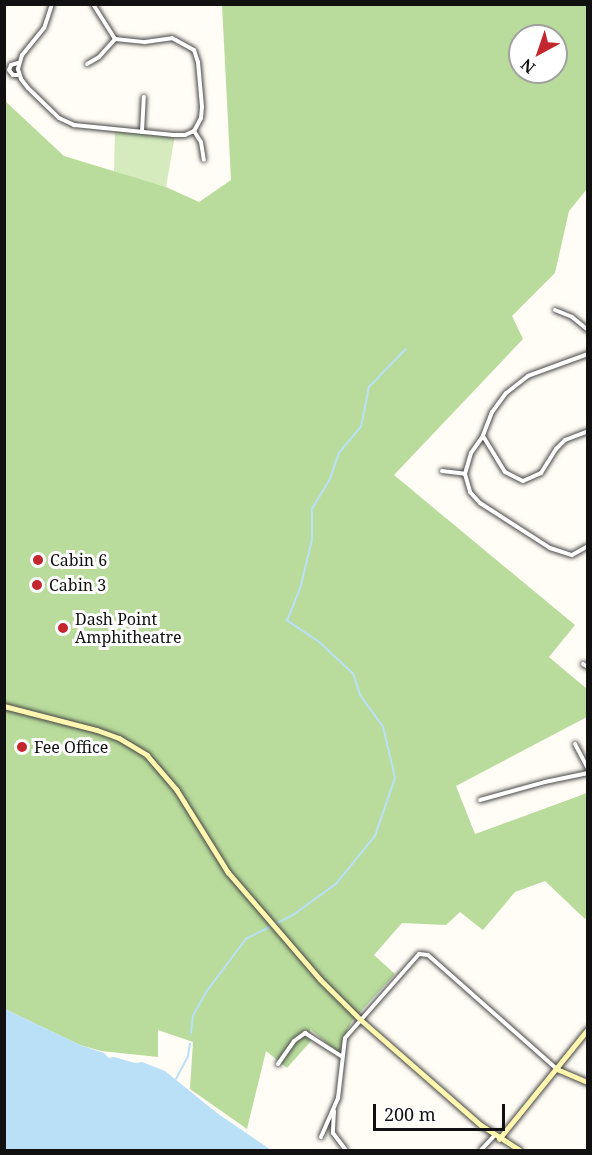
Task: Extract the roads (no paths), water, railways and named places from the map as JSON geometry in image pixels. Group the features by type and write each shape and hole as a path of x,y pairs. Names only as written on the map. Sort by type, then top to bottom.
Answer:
{"main road":[{"path":"4,706 97,730 119,738 147,755 165,773 228,872 320,979 361,1020 496,1138 520,1150"},
{"path":"496,1138 557,1069 588,1029"},
{"path":"557,1069 588,1082"}],"street":[{"path":"52,4 44,28 24,50 19,63 19,72 28,88 68,123 181,136 194,131 201,118 202,108 198,62 194,50 172,38 145,42 115,39"},
{"path":"93,4 115,39"},
{"path":"87,64 99,57 115,39"},
{"path":"19,63 11,65 9,70 13,75 19,72"},
{"path":"142,132 144,98"},
{"path":"194,131 201,142 204,160"},
{"path":"555,310 572,317 588,330"},
{"path":"588,354 544,369 513,386 496,404 483,436 471,453 465,474 470,492 480,503 549,548 572,555 588,546"},
{"path":"483,436 505,472 516,479 523,480 541,473 556,449 565,440 588,431"},
{"path":"442,471 465,474"},
{"path":"575,744 588,768"},
{"path":"480,800 588,773"},
{"path":"346,1150 333,1133 345,1038 413,959 423,954 557,1069"},
{"path":"278,1064 294,1041 305,1033 341,1056"},
{"path":"321,1137 327,1118 335,1109"},
{"path":"481,1150 496,1138"}],"water":[{"path":"5,1009 80,1045 104,1053 109,1058 114,1057 135,1063 142,1062 165,1071 217,1113 271,1150 5,1150"}],"waterway":[{"path":"191,1034 193,1016 207,991 246,939 293,915 336,884 375,836 395,778 383,727 360,695 353,674 320,643 287,621 300,589 312,540 312,509 330,479 339,453 361,427 369,387 405,350"},
{"path":"176,1079 188,1056 190,1044"}],"place":[{"name":"Cabin 6","path":"38,560"},
{"name":"Cabin 3","path":"37,585"},
{"name":"Dash Point Amphitheatre","path":"63,628"},
{"name":"Fee Office","path":"22,747"}]}
